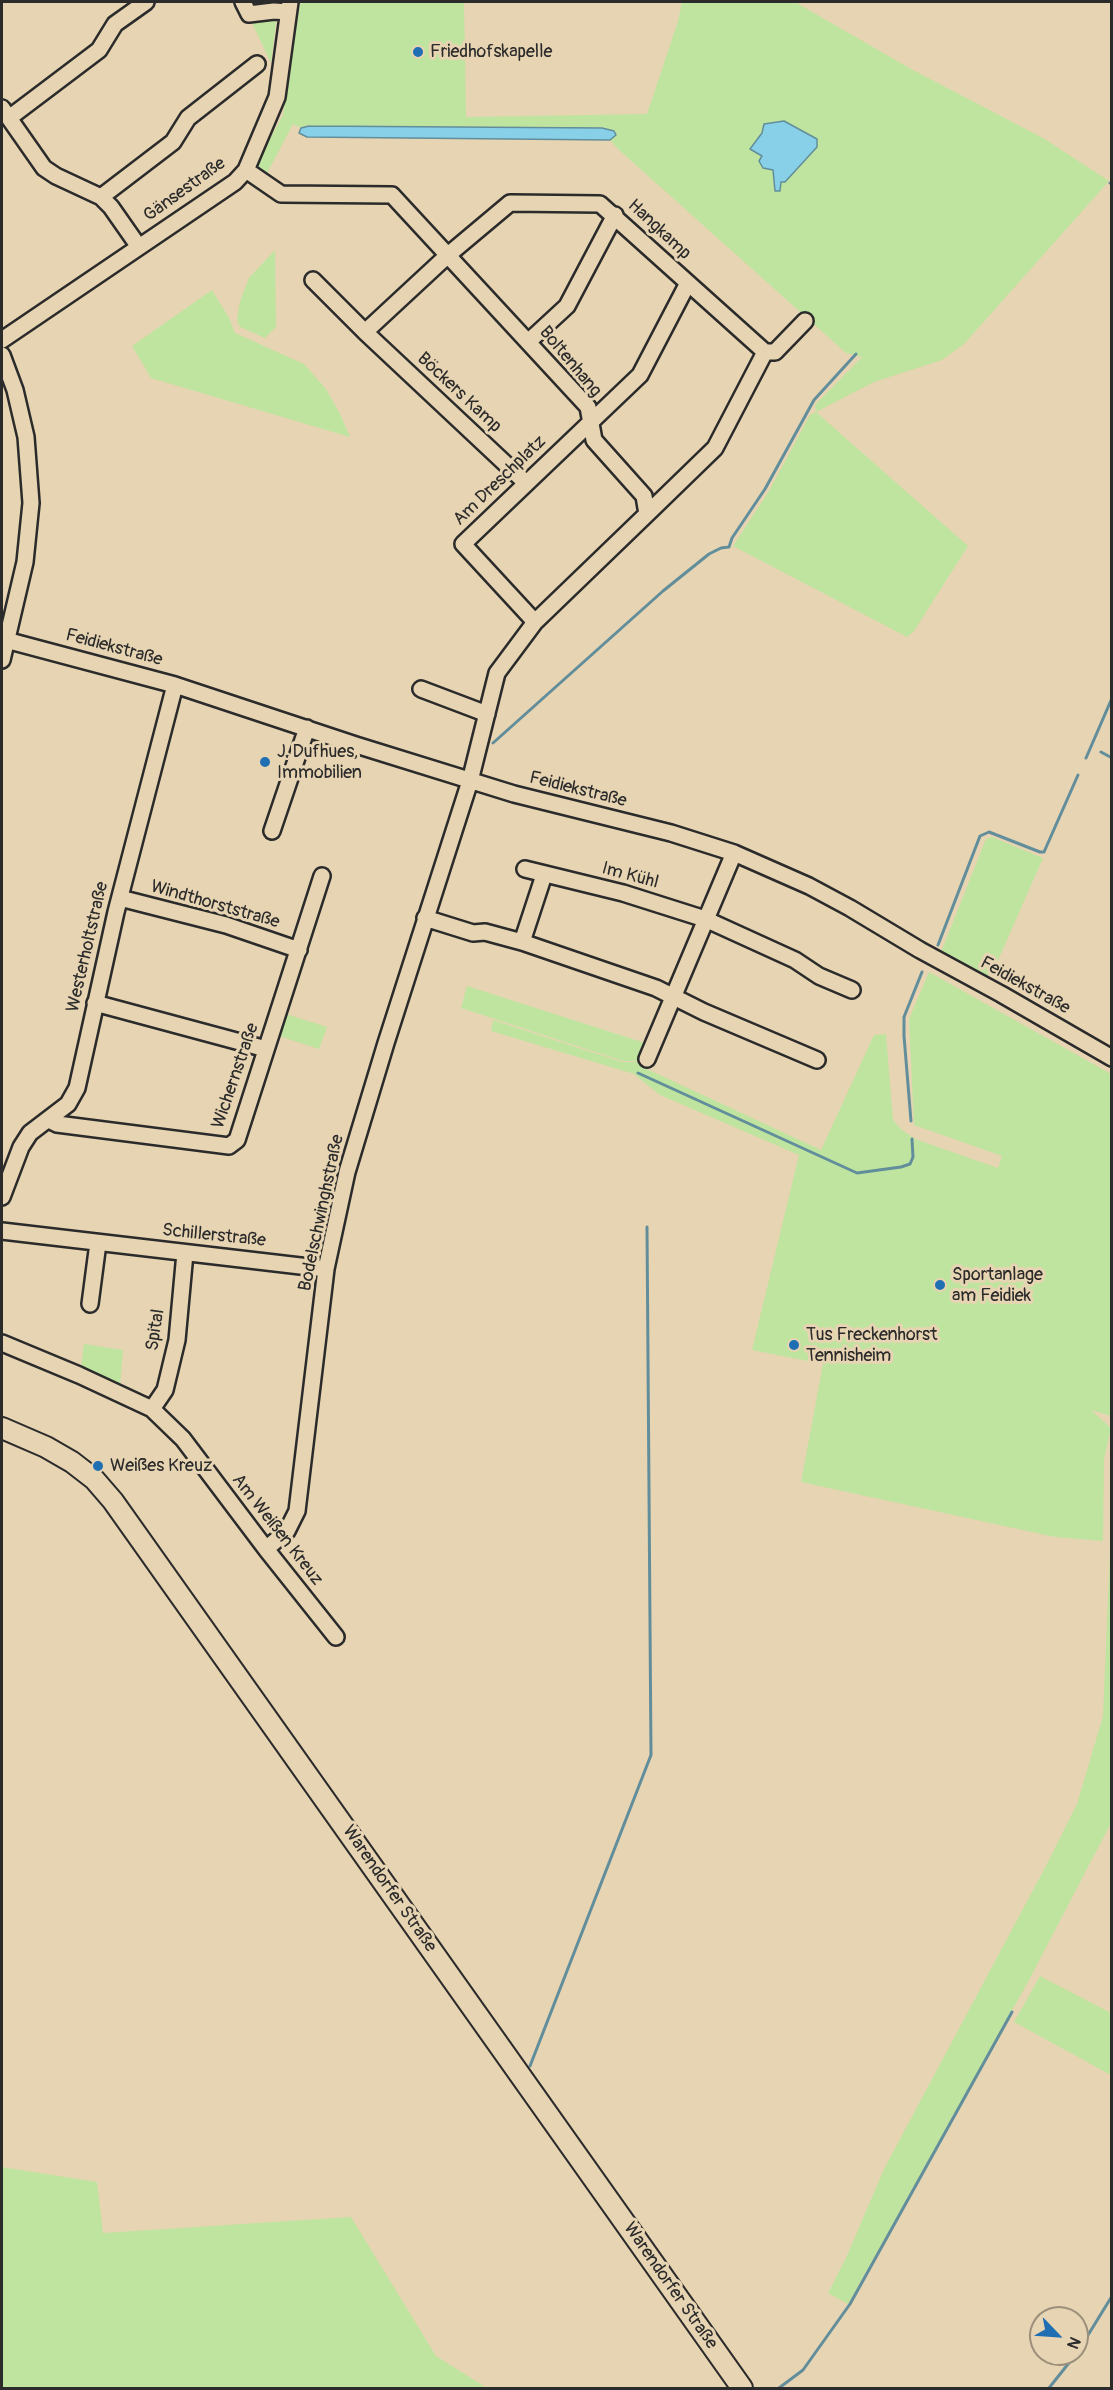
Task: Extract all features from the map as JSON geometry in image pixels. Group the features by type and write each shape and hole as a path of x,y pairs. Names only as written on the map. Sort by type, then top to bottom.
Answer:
{"main road":[{"name":"Warendorfer Straße","path":"2,1428 46,1447 72,1462 94,1479 113,1501 742,2388"}],"street":[{"path":"139,247 111,207 101,197 44,168 5,113 99,50 115,24 146,2"},
{"path":"243,2 249,14 289,7"},
{"name":"Gänsestraße","path":"2,339 235,182 246,170 277,97 289,7"},
{"path":"101,197 173,142 188,118 257,64"},
{"name":"Boltenhang","path":"246,170 281,194 392,195 588,407 594,440 644,496 646,514"},
{"name":"Hangkamp","path":"448,255 510,203 600,204 615,215 765,352"},
{"path":"528,342 567,306 615,215"},
{"path":"365,332 448,255"},
{"name":"Böckers Kamp","path":"313,280 526,483"},
{"name":"Am Dreschplatz","path":"535,622 462,544 640,375 687,283"},
{"path":"470,781 497,673 535,622 715,448 765,352 775,352 805,321"},
{"path":"2,355 15,390 26,437 31,503 25,562 4,640 2,660"},
{"name":"Feidiekstraße","path":"4,640 175,685 470,781 671,833 734,853 809,886 1112,1058"},
{"name":"Westerholtstraße","path":"2,1197 21,1147 30,1133 68,1104 77,1088 120,898 175,685"},
{"path":"421,689 487,714"},
{"path":"272,831 307,728"},
{"name":"Bodelschwinghstraße","path":"266,1549 287,1531 297,1511 326,1269 347,1172 425,918 470,781"},
{"path":"647,1059 734,853"},
{"name":"Im Kühl","path":"525,869 623,893 705,919 795,960 819,976 852,990"},
{"path":"522,942 544,875"},
{"name":"Wichernstraße","path":"49,1120 57,1124 229,1146 237,1140 322,876"},
{"name":"Windthorststraße","path":"120,898 226,926 299,950"},
{"path":"425,918 473,933 485,932 522,942 656,988 704,1012 817,1060"},
{"path":"95,1003 266,1049"},
{"name":"Schillerstraße","path":"2,1232 326,1269"},
{"path":"90,1304 98,1243"},
{"name":"Spital","path":"152,1409 165,1390 177,1340 185,1253"},
{"name":"Am Weißen Kreuz","path":"2,1343 152,1409 183,1439 336,1637"}],"green space":[{"path":"300,2 464,2 466,117 647,114 678,21 682,2 795,2 911,69 1043,138 1109,181 964,344 942,360 874,382 816,412 815,405 862,357 846,353 618,149 610,140 616,135 602,128 309,126 301,128 293,124 266,175 254,168 283,115","holes":["762,133 781,181 775,191 773,170 763,156 751,149"]},
{"path":"277,14 271,63 250,19"},
{"path":"275,250 276,327 265,338 240,327 237,320 240,301 249,278"},
{"path":"212,290 235,333 304,364 326,389 350,437 151,378 132,346"},
{"path":"816,412 968,546 914,631 907,637 733,546 769,491 810,415"},
{"path":"992,837 1043,858 992,974 985,976 941,952 986,839"},
{"name":"Sportanlage am Feidiek","path":"929,972 1111,1074 1111,1416 1091,1410 1111,1428 1104,1459 1103,1541 1055,1537 801,1482 823,1364 752,1350 799,1155 660,1095 634,1074 491,1031 493,1020 622,1062 643,1062 647,1069 821,1150 874,1035 886,1034 893,1120 915,1139 998,1168 1002,1156 914,1125 909,1019"},
{"path":"467,986 645,1043 639,1061 623,1061 461,1008"},
{"path":"286,1014 327,1027 319,1049 279,1036"},
{"path":"84,1344 123,1350 120,1386 81,1367"},
{"path":"1111,1527 1111,1823 1029,1980 848,2304 828,2293 846,2258 884,2169 1077,1804 1103,1716"},
{"path":"1040,1976 1111,2013 1111,2075 1014,2022"},
{"path":"2,2167 97,2182 103,2233 351,2217 436,2356 487,2388 2,2388"}],"water":[{"path":"784,121 817,139 817,147 785,182 781,182 780,191 775,191 773,170 763,168 759,161 762,156 750,149 762,133 764,124"},
{"path":"309,126 602,128 614,131 616,135 610,140 307,137 299,133 301,128"}],"waterway":[{"path":"493,743 663,591 709,554 729,547 732,538 765,489 814,400 856,354"},
{"path":"1086,758 1112,698"},
{"path":"1101,752 1112,758"},
{"path":"938,945 980,836 989,832 1044,852 1078,775"},
{"path":"911,1121 904,1017 922,972"},
{"path":"638,1073 857,1173 910,1164 913,1157 912,1139"},
{"path":"530,2066 651,1755 647,1227"},
{"path":"779,2388 803,2370 850,2304 1012,2012"},
{"path":"1089,2333 1112,2296"},
{"path":"1049,2388 1066,2366"}],"place":[{"name":"Friedhofskapelle","path":"418,52"},
{"name":"J. Dufhues, Immobilien","path":"265,762"},
{"name":"Sportanlage am Feidiek","path":"940,1285"},
{"name":"Tus Freckenhorst Tennisheim","path":"794,1345"},
{"name":"Weißes Kreuz","path":"98,1466"}]}
